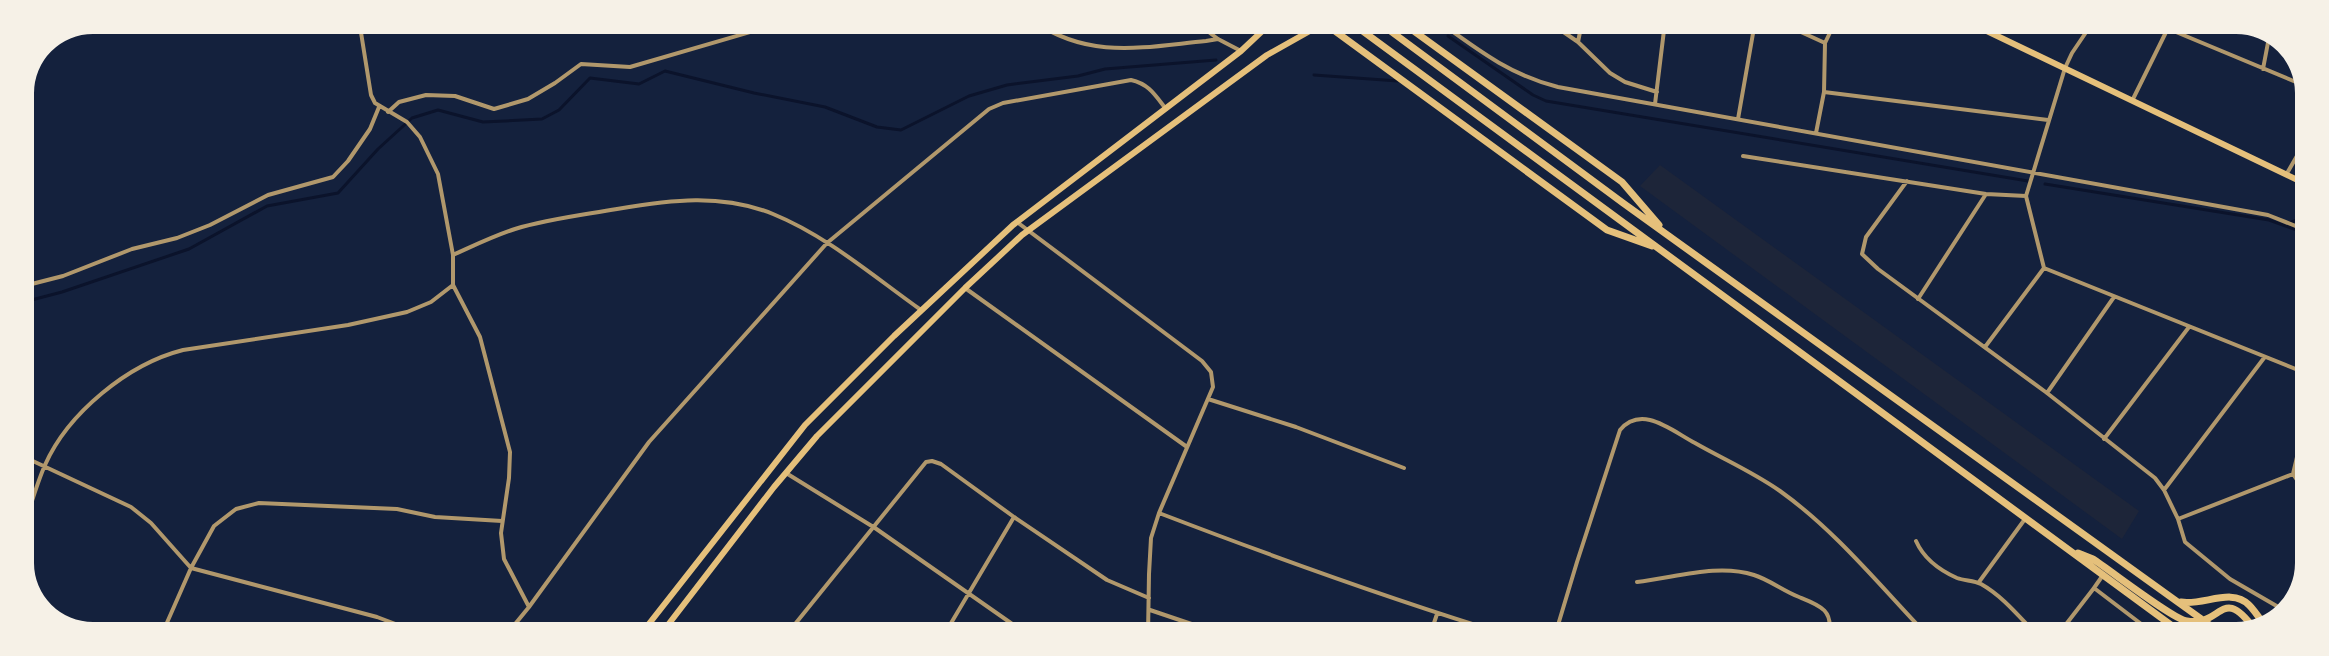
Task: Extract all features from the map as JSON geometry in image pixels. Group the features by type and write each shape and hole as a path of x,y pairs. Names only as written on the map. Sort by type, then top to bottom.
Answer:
{"highway":[{"path":"1344,34 1607,230 1660,249"},
{"path":"1367,34 2165,622"},
{"path":"1395,34 1668,236 2175,601 2192,618"},
{"path":"1418,34 1622,182 1668,236"},
{"path":"2068,549 2093,559 2175,616 2205,621 2222,609 2232,607 2242,612 2248,620"},
{"path":"2175,601 2196,604 2235,597 2248,603 2259,617"},
{"path":"2190,622 2201,607 2214,600"}],"main road":[{"path":"650,622 805,425 921,310 1017,222 1259,34"},
{"path":"670,622 817,436 965,288 1028,230 1267,55 1306,34"},
{"path":"1993,34 2295,179"}],"street":[{"path":"361,34 375,103 407,122 420,137 438,174 453,255 453,285 480,337 507,437 511,463 502,521 504,559 529,607"},
{"path":"388,113 399,102 426,95 455,96 494,109 528,99 581,64 630,67 712,41 748,34"},
{"path":"1054,34 1072,42 1101,48 1147,47 1218,39"},
{"path":"1211,34 1241,51"},
{"path":"1456,34 1494,62 1523,77 1558,87 2268,215 2295,226"},
{"path":"1566,34 1610,73 1625,82 1657,92"},
{"path":"1578,42 1580,34"},
{"path":"1655,104 1664,34"},
{"path":"1738,119 1753,34"},
{"path":"1805,34 1825,43"},
{"path":"1816,133 1824,92 1825,43 1829,34"},
{"path":"2044,268 2026,196 2065,68 2085,34"},
{"path":"2132,101 2165,34"},
{"path":"2181,34 2294,81"},
{"path":"2263,69 2268,43"},
{"path":"517,622 649,442 827,243 989,109 999,104 1131,80 1150,88 1166,109"},
{"path":"1824,92 2048,121"},
{"path":"34,283 63,276 132,249 177,238 268,195 333,177 370,129 379,106"},
{"path":"1743,156 1986,194 2026,196"},
{"path":"2286,175 2295,159"},
{"path":"1907,181 1866,237 1862,254 2155,478 2178,519 2185,542 2230,579 2277,606"},
{"path":"1918,299 1986,194"},
{"path":"453,255 493,237 556,219 671,200 702,199 748,206 794,223 921,310"},
{"path":"1017,222 1207,365 1213,380 1151,538 1148,622"},
{"path":"2044,268 2295,369"},
{"path":"1985,348 2044,268"},
{"path":"34,498 45,466 63,434 95,399 136,369 161,356 348,325 407,312 431,302 453,285"},
{"path":"965,288 1187,447"},
{"path":"2047,393 2114,297"},
{"path":"2104,439 2189,327"},
{"path":"2164,490 2265,357"},
{"path":"1208,399 1296,427 1404,468"},
{"path":"1559,622 1620,430 1632,419 1639,418 1674,432 1779,490 1830,533 1915,622"},
{"path":"34,461 131,507 151,523 191,568 390,622"},
{"path":"797,622 926,462 932,461 941,464 1107,580 1149,598"},
{"path":"2295,466 2295,477"},
{"path":"786,473 875,528 1009,622"},
{"path":"2178,519 2293,474"},
{"path":"167,622 214,526 227,514 248,505 397,509 435,517 502,521"},
{"path":"1159,513 1464,622"},
{"path":"952,622 1014,517"},
{"path":"1979,582 2025,519"},
{"path":"1916,541 1923,556 1959,579 1979,582 2024,622"},
{"path":"1637,582 1707,572 1730,571 1755,575 1823,608 1830,622"},
{"path":"2068,622 2103,575"},
{"path":"2094,588 2139,622"},
{"path":"1149,609 1186,622"},
{"path":"1434,622 1437,614"}],"shaded area":[{"path":"1660,165 2139,511 2122,539 1640,186"}],"waterway":[{"path":"1448,36 1546,101 2028,181"},
{"path":"34,299 189,249 267,206 338,193 378,149 412,118 438,110 483,122 542,119 559,110 590,78 639,84 665,71 825,107 877,127 901,130 969,96 1007,85 1078,76 1105,69 1216,60"},
{"path":"1314,75 1398,81"},
{"path":"2045,184 2269,220 2295,229"},
{"path":"2289,223 2295,221"}]}
